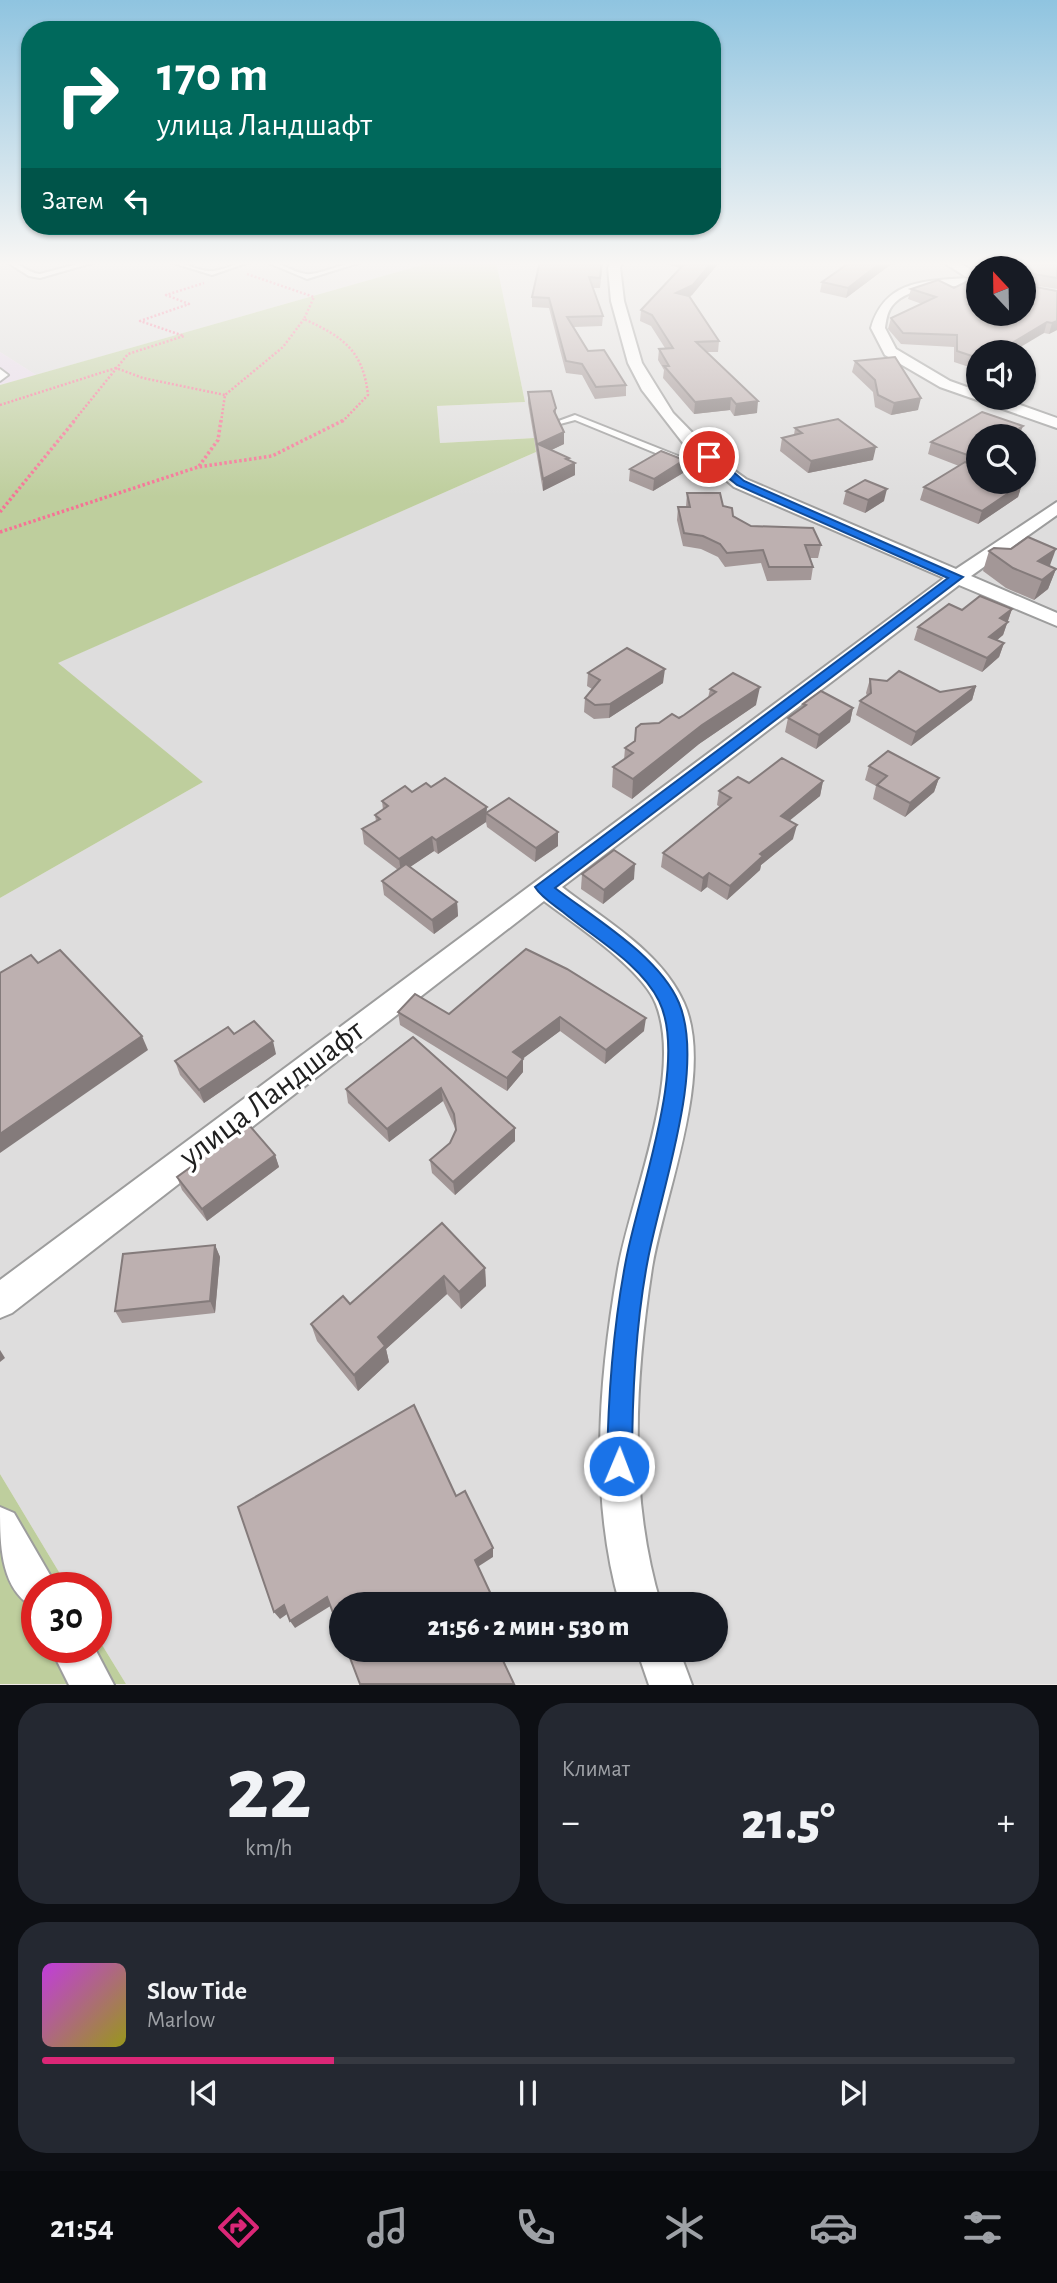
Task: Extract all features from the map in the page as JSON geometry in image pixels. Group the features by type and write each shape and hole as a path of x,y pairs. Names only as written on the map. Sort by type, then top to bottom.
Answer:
{"street":[{"path":"625,340 631,357 648,389 688,438 730,476 1057,620"},
{"path":"884,340 890,352 945,384 966,391"},
{"path":"1020,410 1057,423"},
{"name":"улица Ландшафт","path":"0,1301 544,887 957,577 1057,507"},
{"path":"544,887 644,968 660,985 670,1005 677,1039 674,1100 636,1261 620,1401 619,1487 636,1592"},
{"path":"0,1527 27,1572"},
{"path":"662,1662 671,1685"},
{"path":"80,1663 93,1685"}],"lane":[{"path":"0,372 4,375 0,379"},
{"path":"560,422 575,418 700,468 730,476"}],"path":[{"path":"0,512 128,354 173,340"},
{"path":"198,467 218,440 225,395 289,340"},
{"path":"0,532 198,467 272,456 339,425 368,395 368,378 355,348 344,340"},
{"path":"0,405 116,368 143,378 225,395"},
{"path":"0,499 9,501"}],"shaded area":[{"path":"0,340 160,340 36,375 0,352"},
{"path":"512,340 1057,340 1057,1684 126,1684 112,1661 112,1572 59,1572 0,1474 0,898 203,782 57,663 536,452 534,438 440,443 437,406 525,402"},
{"path":"0,352 36,375 0,385"}],"green space":[{"path":"160,340 512,340 525,402 437,406 440,443 534,438 536,452 58,663 203,782 0,898 0,385"},
{"path":"0,1474 59,1572 21,1572 21,1663 112,1661 126,1684 0,1684"}],"building":[{"path":"560,340 581,340 588,351 604,350 626,385 596,387 582,364 566,361"},
{"path":"668,340 718,340 696,342 758,401 736,404 731,398 695,402 664,366 669,366 659,349 673,348"},
{"path":"957,340 1018,340 966,340 966,354 957,351"},
{"path":"895,357 921,398 894,403 878,395 875,380 855,361"},
{"path":"551,391 556,408 554,411 564,432 538,444 575,463 543,479 528,392"},
{"path":"982,412 1017,424 966,424 966,454 931,442"},
{"path":"838,419 876,447 811,461 782,438 802,433 795,428"},
{"path":"661,451 684,460 654,479 630,469"},
{"path":"965,462 966,494 1007,494 982,511 924,487"},
{"path":"865,480 887,489 868,500 846,491"},
{"path":"687,493 720,493 723,506 732,508 733,516 751,526 813,528 821,545 805,545 813,567 769,567 763,550 727,553 720,544 703,536 684,533 678,507 690,507"},
{"path":"1028,537 1056,549 1038,561 1056,569 1042,580 1013,568 989,551 994,548 1011,549"},
{"path":"980,596 1012,609 1000,618 1008,622 989,637 1004,643 987,658 918,627 949,604 962,610"},
{"path":"627,648 665,669 610,704 595,705 585,698 600,680 588,673"},
{"path":"899,671 940,692 976,686 916,732 860,701 871,693 870,679 887,681"},
{"path":"733,673 760,687 702,725 633,779 613,767 633,753 625,748 635,741 636,728 641,724 659,723 672,714 679,718 716,692 710,689"},
{"path":"821,691 853,708 819,735 788,718"},
{"path":"888,751 939,778 910,803 877,785 887,776 869,766"},
{"path":"782,758 823,781 781,816 797,825 760,854 763,856 730,886 709,873 703,878 663,853 731,798 719,791 738,777 749,783"},
{"path":"445,778 487,807 436,840 432,837 399,859 362,829 380,819 375,815 388,806 382,801 405,786 412,792 426,783 431,787"},
{"path":"509,798 558,832 536,848 486,813"},
{"path":"614,850 635,864 604,890 582,874"},
{"path":"406,864 457,902 432,920 382,881"},
{"path":"526,949 567,969 646,1018 606,1050 560,1017 513,1052 523,1059 507,1078 398,1012 415,994 449,1014"},
{"path":"60,950 142,1036 0,1134 0,973 31,955 38,963"},
{"path":"254,1021 273,1041 199,1090 175,1061 228,1027 234,1034"},
{"path":"413,1037 515,1128 453,1182 430,1160 450,1143 456,1130 454,1114 441,1088 387,1129 346,1089"},
{"path":"249,1125 275,1155 202,1209 177,1177"},
{"path":"442,1223 485,1268 459,1292 444,1276 378,1337 385,1346 354,1375 311,1324 343,1296 350,1304"},
{"path":"215,1245 210,1301 115,1311 123,1254"},
{"path":"414,1405 456,1496 465,1491 493,1548 475,1560 490,1592 329,1592 329,1602 327,1597 290,1621 284,1605 274,1612 238,1507"},
{"path":"352,1662 504,1662 514,1684 360,1684"}],"route":[{"path":"619,1466 620,1401 636,1261 674,1100 677,1039 670,1005 660,985 644,968 544,887 957,577 740,483 709,457"}]}
